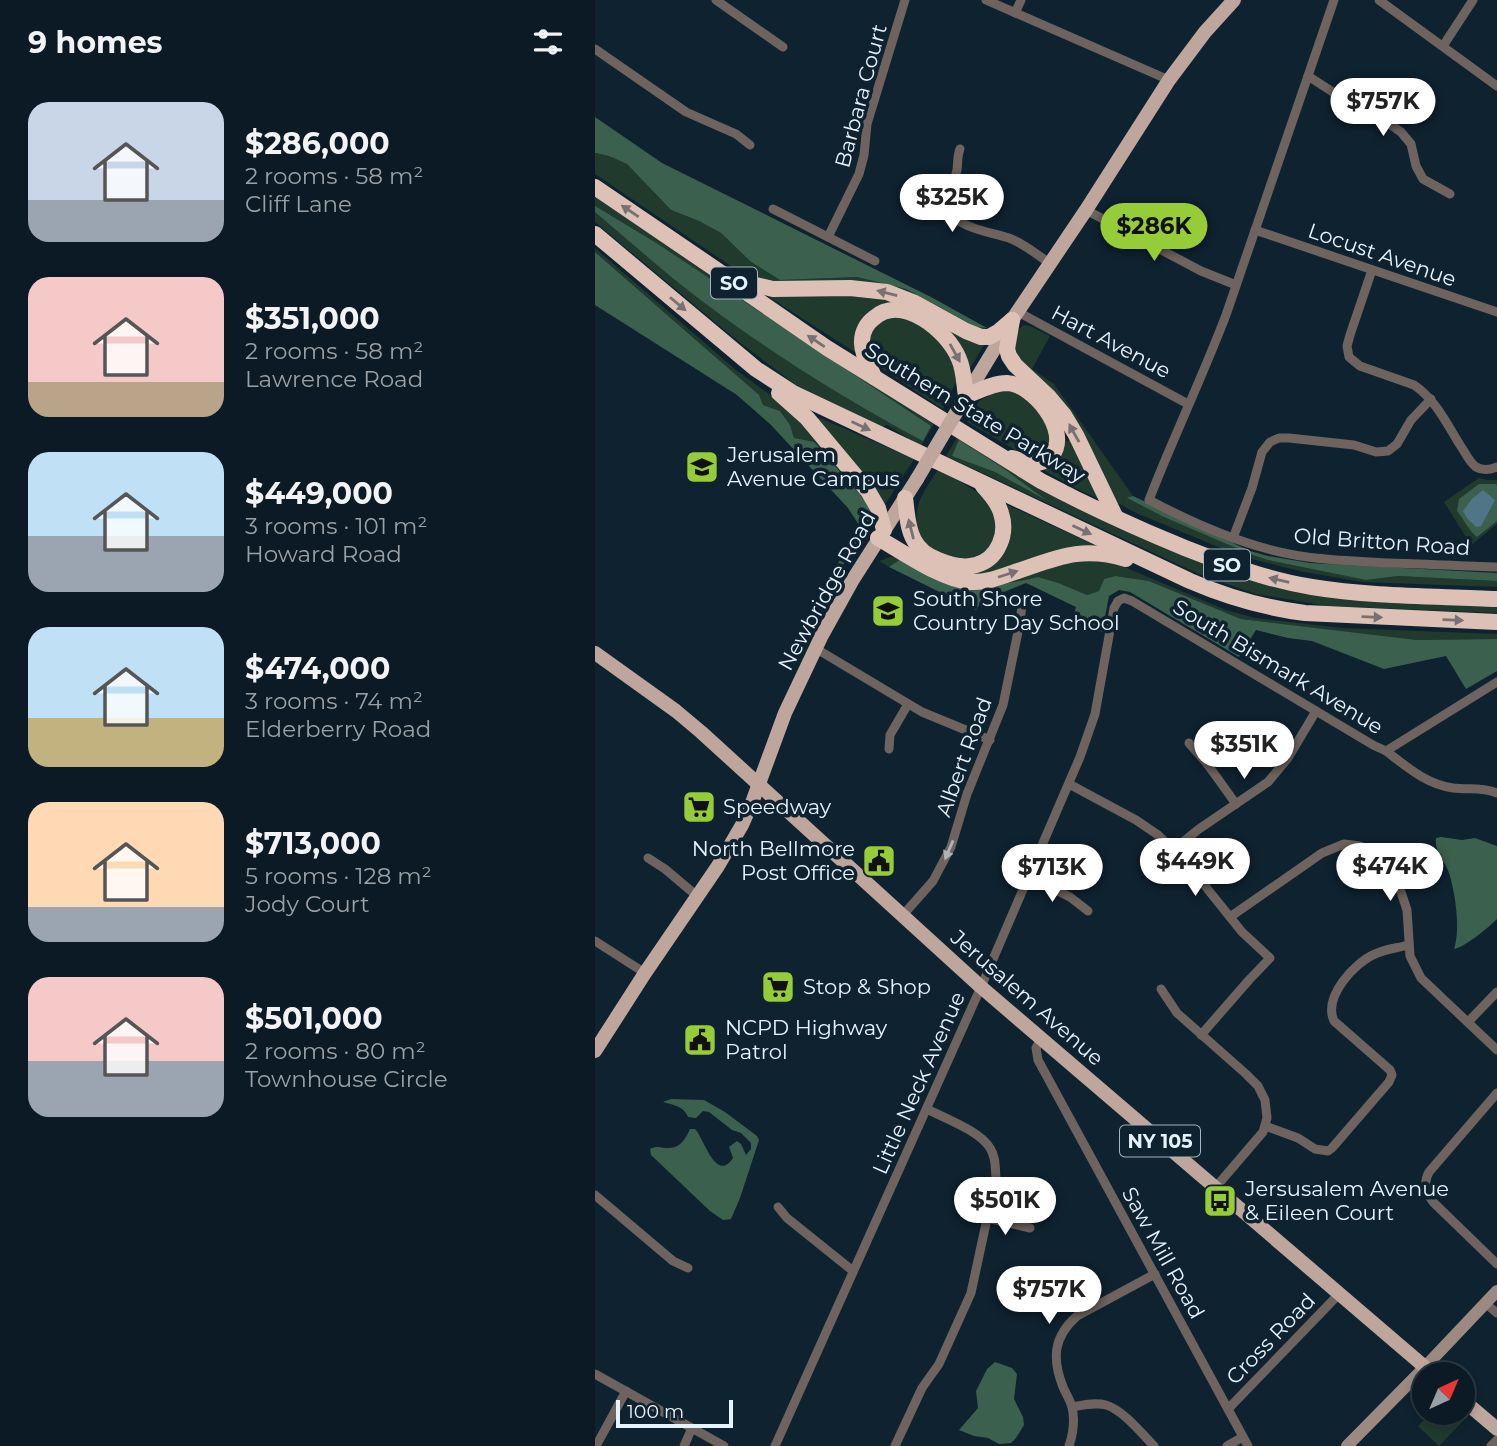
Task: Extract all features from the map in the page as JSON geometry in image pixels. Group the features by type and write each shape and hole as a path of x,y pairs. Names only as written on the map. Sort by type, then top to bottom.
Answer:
{"highway":[{"name":"Southern State Parkway","path":"595,187 827,348 1041,481 1159,537 1269,579 1312,588 1497,598"},
{"name":"SO","path":"595,234 756,369 793,393 1212,590 1278,609 1334,615 1497,622"},
{"path":"730,279 773,289 850,288 887,292 915,303 981,337 989,337 998,332 1015,316"},
{"path":"874,377 862,348 864,332 877,314 896,309 908,311 930,324 954,349 961,365 963,401 996,384 1012,384 1027,390 1056,428 1058,445 1048,459 1038,463 1002,456"},
{"path":"1015,316 1007,349 1009,356 1064,415 1115,516"},
{"path":"720,339 819,432 875,501 881,534 941,573 968,582 991,580 1076,553 1097,552 1156,565"},
{"path":"905,498 910,533 922,551 947,564 965,567 976,565 991,557 999,546 1004,527 998,505 989,492 975,480"}],"main road":[{"name":"Newbridge Road","path":"595,1051 718,866 742,825 785,713 841,599 1015,316 1169,80 1205,32 1234,0"},
{"name":"Jerusalem Avenue","path":"595,653 701,732 981,987 1418,1362"},
{"path":"1436,1362 1497,1291"},
{"path":"1347,1446 1412,1387"},
{"path":"1475,1410 1497,1429"}],"street":[{"path":"716,0 783,47"},
{"name":"Barbara Court","path":"828,237 859,174 867,124 905,0"},
{"path":"986,0 1169,80"},
{"path":"1015,13 1021,0"},
{"path":"1188,404 1211,354 1236,285 1334,0"},
{"path":"1379,0 1497,86"},
{"path":"1443,46 1473,0"},
{"path":"595,49 686,112 736,134 750,145"},
{"path":"1308,76 1342,98 1367,109 1401,132 1411,144 1416,166 1423,179 1450,194"},
{"path":"960,149 948,204 954,217 964,225 1012,239 1051,263"},
{"path":"772,209 875,261"},
{"path":"1086,210 1201,271 1236,285"},
{"name":"Locust Avenue","path":"1255,230 1497,312"},
{"path":"1372,270 1347,346 1349,357 1360,366 1414,384 1431,399 1471,462 1482,470 1497,467"},
{"name":"Hart Avenue","path":"1015,316 1188,404"},
{"path":"1233,538 1262,452 1270,442 1289,438 1354,445 1376,452 1388,451 1397,444 1411,420 1431,399"},
{"name":"Old Britton Road","path":"1188,404 1149,500 1196,524 1268,549 1321,559 1497,567"},
{"name":"Albert Road","path":"903,915 933,881 951,847 967,794 1008,688 1023,597"},
{"name":"South Bismark Avenue","path":"1114,608 1120,599 1128,598 1386,751 1497,682"},
{"name":"Little Neck Avenue","path":"775,1446 927,1109 1069,784 1095,714 1114,608"},
{"path":"815,648 922,712 990,740"},
{"path":"889,749 890,735 908,704"},
{"path":"1173,850 1268,782 1279,771 1316,711"},
{"path":"1189,743 1236,804"},
{"path":"1386,751 1420,777 1431,782 1497,793"},
{"path":"1069,784 1158,835 1242,932 1270,958 1201,1035"},
{"path":"1230,917 1322,853 1338,845 1360,846 1374,854 1398,883 1407,910 1408,945 1421,978 1497,1050"},
{"path":"648,858 697,896"},
{"path":"1029,877 1070,897 1088,911"},
{"path":"595,941 645,973"},
{"path":"1265,1126 1293,1135 1315,1149 1328,1151 1389,1083 1392,1076 1390,1070 1334,1021 1331,1005 1339,988 1363,961 1376,953 1408,945"},
{"path":"1161,989 1177,1013 1258,1086 1267,1106 1265,1126 1259,1137 1215,1188"},
{"path":"1468,1022 1497,992"},
{"name":"Saw Mill Road","path":"1041,1039 1036,1048 1038,1060 1246,1442"},
{"path":"1497,1093 1429,1172 1425,1183 1433,1202 1497,1264"},
{"path":"898,1444 922,1388 939,1364 974,1283 996,1177 992,1152 982,1139 927,1109"},
{"path":"595,1195 673,1261 688,1268"},
{"path":"778,1208 853,1271"},
{"path":"988,1218 1030,1228"},
{"path":"1069,1446 1074,1427 1072,1407 1056,1369 1056,1354 1061,1335 1077,1317 1154,1274"},
{"name":"Cross Road","path":"1228,1409 1339,1294"},
{"path":"1485,1303 1497,1313"},
{"path":"595,1374 724,1446"},
{"path":"596,1446 626,1391"},
{"path":"1072,1407 1089,1404 1108,1406 1119,1412 1154,1446"},
{"path":"684,1446 692,1428"},
{"path":"1491,1446 1497,1440"},
{"path":"1227,1446 1246,1442"}],"green space":[{"path":"595,117 662,163 931,297 987,328 976,327 906,289 857,277 780,280 751,262 721,233 671,210 627,164 595,153"},
{"path":"595,153 627,164 671,210 721,233 751,262 780,280 857,277 906,289 976,327 987,328 984,332 906,294 765,284 738,271 595,174"},
{"path":"595,196 934,424 921,446 887,425 882,427 796,385 734,338 595,222"},
{"path":"595,206 658,244 931,426 923,441 812,377 732,323 650,259 595,212"},
{"path":"595,248 736,370 792,411 875,509 794,438 790,425 780,411 763,405 718,359 595,252"},
{"path":"595,252 759,395 763,405 780,411 790,425 794,438 814,442 874,511 872,521 834,579 829,580 859,525 848,508 771,425 737,395 595,305"},
{"path":"758,290 884,295 987,340 968,372 950,334 887,305 859,355"},
{"path":"884,313 914,316 953,352 958,378 943,409 879,367 869,356 867,332"},
{"path":"1024,325 1050,336 1032,369 1054,384 1133,496 1128,499 1268,560 1366,580 1398,576 1497,581 1497,587 1363,582 1304,572 1240,556 1134,512 1118,503 1106,489 1022,367 1011,344"},
{"path":"996,389 1025,391 1053,429 1052,450 1029,458 967,422 979,401"},
{"path":"814,418 820,418 914,459 886,503 882,503"},
{"path":"1065,428 1104,501 1038,467 1064,441 1069,441"},
{"path":"957,438 1141,537 1203,564 1259,582 1497,605 1497,613 1327,606 1256,594 1201,575 946,456"},
{"path":"959,440 1046,500 995,472 952,456"},
{"path":"939,468 983,496 1000,522 997,541 983,558 964,562 944,558 918,537 917,516 920,500"},
{"path":"1479,478 1497,480 1497,524 1471,545 1444,502"},
{"path":"1479,484 1497,485 1497,521 1477,537 1457,511 1459,499"},
{"path":"1133,496 1250,551 1268,556 1310,563 1497,573 1497,581 1398,576 1366,580 1268,560 1164,517 1127,498"},
{"path":"1007,505 1097,546 975,579 958,570 986,566 1008,548 1005,544"},
{"path":"890,557 905,557 943,578 978,586 1067,559 1090,557 1115,563 1226,610 1255,618 1342,628 1497,634 1497,639 1417,640 1241,619 1149,581 1115,576 1104,579 1099,591 1087,595 1038,577 972,589 949,584 902,558 889,567 879,561"},
{"path":"902,558 1003,584 1038,577 1087,595 1099,591 1104,579 1115,576 1149,581 1241,619 1417,640 1497,639 1497,671 1466,689 1446,656 1384,669 1312,641 1256,630 1239,657 1130,592 1119,590 1109,596 1102,632 1073,617 1076,607 1026,583 982,601 976,610 889,567"},
{"path":"1436,838 1462,840 1475,838 1497,846 1497,919 1470,941 1454,949 1457,932 1456,911 1449,873 1437,847"},
{"path":"671,1099 704,1100 725,1112 759,1140 731,1219 723,1220 710,1211 651,1155 650,1149 676,1147 690,1129 695,1129 711,1157 721,1166 727,1165 733,1158 729,1147 737,1141 746,1155 751,1149 751,1143 741,1133 732,1130 709,1112 703,1111 696,1118 688,1117 681,1108 663,1102"},
{"path":"995,1362 1012,1368 1017,1374 1014,1399 1024,1425 1011,1443 999,1444 959,1430 978,1408 976,1391 987,1369"},
{"path":"1419,1425 1459,1425 1439,1446"}],"water":[{"path":"1483,490 1495,500 1481,526 1476,527 1463,511"}],"place":[{"name":"Jerusalem Avenue Campus","path":"702,467"},
{"name":"South Shore Country Day School","path":"888,611"},
{"name":"Speedway","path":"699,807"},
{"name":"North Bellmore Post Office","path":"879,861"},
{"name":"Stop & Shop","path":"778,987"},
{"name":"NCPD Highway Patrol","path":"700,1040"},
{"name":"Jersusalem Avenue & Eileen Court","path":"1220,1201"}]}
